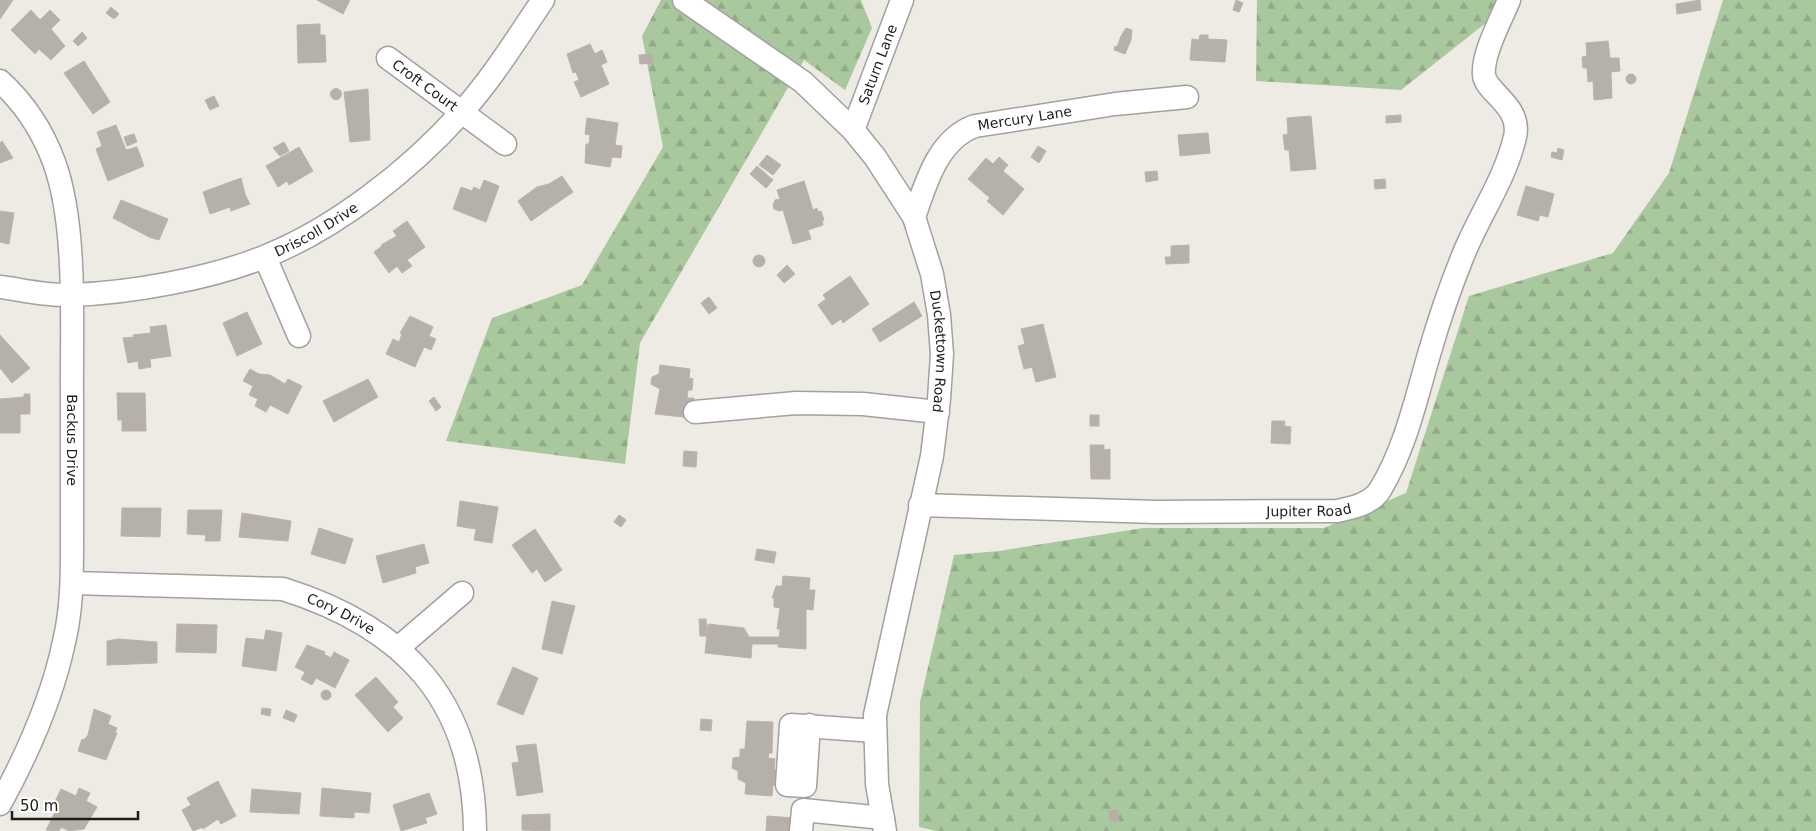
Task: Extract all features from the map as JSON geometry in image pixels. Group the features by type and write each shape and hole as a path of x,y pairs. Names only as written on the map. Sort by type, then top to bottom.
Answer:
{"street":[{"name":"Driscoll Drive","path":"0,287 70,295 161,284 220,272 265,257 309,235 344,213 424,151 462,112 543,0"},
{"name":"Duckettown Road","path":"684,0 803,82 853,130 875,157 914,217 932,274 939,315 942,354 938,412 932,456 876,715 877,784 884,825"},
{"name":"Saturn Lane","path":"853,130 902,0"},
{"name":"Jupiter Road","path":"920,505 1157,512 1337,511 1353,508 1378,492 1410,423 1462,257 1502,176 1515,135 1515,122 1508,108 1486,82 1484,75 1492,40 1509,0"},
{"name":"Croft Court","path":"388,58 505,144"},
{"name":"Backus Drive","path":"0,81 34,122 55,163 67,226 70,295 72,583 65,640 55,679 21,764 0,804"},
{"name":"Mercury Lane","path":"914,217 924,190 943,151 952,138 962,131 984,125 1115,104 1187,97"},
{"path":"265,257 299,336"},
{"path":"695,412 796,404 863,404 938,412"},
{"name":"Cory Drive","path":"72,583 283,589 340,611 361,622 398,648 439,691 454,720 470,770 475,831"},
{"path":"398,648 462,594"},
{"path":"809,724 875,731"},
{"path":"801,831 803,810 884,825"}],"green space":[{"path":"661,0 861,0 872,28 845,90 804,60 640,343 625,464 446,441 492,318 582,285 663,147 642,36"},
{"path":"1257,0 1515,0 1401,90 1256,81"},
{"path":"1723,0 1816,0 1816,831 936,831 919,827 920,702 954,555 999,551 1143,528 1324,528 1406,493 1469,296 1613,253 1669,173"}],"building":[{"path":"0,0 13,0 0,19"},
{"path":"317,0 350,0 343,14"},
{"path":"1236,0 1243,3 1239,12 1233,10"},
{"path":"1700,0 1701,10 1677,14 1676,4"},
{"path":"111,7 119,14 114,19 106,13"},
{"path":"31,10 40,20 50,10 60,20 51,29 65,46 51,60 39,49 35,54 11,30"},
{"path":"320,24 320,35 325,35 326,62 298,63 297,25"},
{"path":"1126,28 1132,30 1131,40 1121,36"},
{"path":"82,32 87,38 78,46 73,41"},
{"path":"1200,35 1208,35 1208,39 1227,40 1225,62 1190,60 1192,39 1199,40"},
{"path":"1121,36 1131,40 1125,54 1114,50"},
{"path":"1608,41 1610,58 1619,58 1620,71 1611,72 1612,98 1594,100 1593,81 1588,82 1587,68 1583,68 1582,57 1587,56 1586,43"},
{"path":"590,44 595,54 602,50 607,62 601,65 609,84 581,97 574,82 579,80 576,72 573,73 567,54"},
{"path":"652,54 653,63 640,64 639,55"},
{"path":"84,61 110,102 93,114 64,73"},
{"path":"1631,74 1636,79 1631,84 1626,79"},
{"path":"336,88 342,94 336,100 330,94"},
{"path":"368,89 370,140 350,142 344,92"},
{"path":"214,96 219,106 210,110 205,100"},
{"path":"1401,115 1401,122 1386,123 1386,116"},
{"path":"1311,116 1316,169 1291,171 1289,150 1285,150 1283,135 1288,134 1287,118"},
{"path":"587,118 618,123 615,145 622,146 621,158 612,157 610,167 585,163 586,144 589,144 590,135 585,134"},
{"path":"116,125 126,150 137,147 144,166 108,181 96,149 102,146 97,132"},
{"path":"1208,133 1210,153 1180,156 1178,135"},
{"path":"134,134 137,142 127,146 124,137"},
{"path":"2,141 13,158 0,163 0,143"},
{"path":"284,142 289,151 280,156 273,148"},
{"path":"1038,146 1046,151 1039,163 1031,157"},
{"path":"299,147 313,171 289,185 287,181 278,187 266,166"},
{"path":"1558,148 1564,150 1562,160 1551,157 1552,152 1557,153"},
{"path":"767,155 781,165 773,175 759,165"},
{"path":"999,157 1008,165 1003,171 1024,189 1003,215 987,201 990,198 968,179 986,158 993,164"},
{"path":"757,166 773,180 766,188 750,174"},
{"path":"1157,171 1158,180 1146,182 1145,172"},
{"path":"562,176 573,192 531,221 518,201 537,187 549,184"},
{"path":"241,178 250,204 231,211 230,207 210,214 203,192"},
{"path":"1385,179 1386,188 1375,189 1374,180"},
{"path":"484,180 499,186 486,222 453,209 461,187 472,191 474,187 480,190"},
{"path":"804,181 813,210 817,208 818,212 821,211 824,220 822,221 823,225 808,230 811,239 793,244 783,210 774,209 773,205 775,200 780,199 777,190"},
{"path":"1526,186 1554,194 1548,217 1540,215 1538,221 1517,215"},
{"path":"121,200 168,219 159,240 149,237 113,218"},
{"path":"0,211 14,213 9,244 0,242"},
{"path":"407,221 425,247 407,260 412,266 402,273 397,266 389,273 374,252 381,245 397,236 393,231"},
{"path":"1189,245 1189,263 1166,264 1165,257 1171,257 1171,246"},
{"path":"757,255 761,255 765,261 761,267 757,267 753,263 753,259"},
{"path":"787,265 795,274 784,283 777,275"},
{"path":"850,276 869,304 843,323 841,319 832,325 818,305 826,299 823,295"},
{"path":"709,297 717,308 709,314 701,303"},
{"path":"914,302 922,316 880,342 872,329"},
{"path":"247,312 262,344 237,356 223,323"},
{"path":"410,316 433,327 429,336 436,339 431,350 424,347 415,367 386,354 393,339 399,342 402,334 400,333"},
{"path":"1043,324 1056,377 1036,382 1032,367 1024,369 1018,346 1025,344 1021,329"},
{"path":"166,325 171,356 150,359 151,367 139,369 138,361 128,363 123,338 151,333 150,327"},
{"path":"0,335 30,368 12,383 0,368"},
{"path":"660,365 690,369 689,378 693,379 692,390 688,390 687,398 694,398 692,418 655,414 660,389 651,384 652,377 659,374"},
{"path":"250,369 259,374 270,375 285,384 288,379 302,386 288,414 270,405 266,412 255,406 258,399 249,395 253,386 243,381"},
{"path":"368,379 378,397 334,422 323,401"},
{"path":"117,393 145,393 146,431 122,431 122,420 118,420"},
{"path":"24,394 30,394 30,414 20,414 20,433 0,433 0,399 24,397"},
{"path":"434,397 441,407 436,411 429,401"},
{"path":"1090,415 1099,415 1099,426 1090,426"},
{"path":"1272,421 1285,421 1284,426 1291,427 1290,444 1271,443"},
{"path":"1090,445 1104,445 1104,450 1110,449 1110,479 1091,479"},
{"path":"684,451 697,452 696,467 683,466"},
{"path":"460,501 498,507 492,543 474,540 476,529 457,526"},
{"path":"122,508 161,508 160,537 121,536"},
{"path":"188,510 222,510 220,541 205,541 206,535 187,534"},
{"path":"242,513 291,521 288,541 239,537"},
{"path":"619,515 626,520 621,527 614,522"},
{"path":"319,528 353,539 345,564 311,554"},
{"path":"535,529 562,570 545,582 537,569 532,573 512,545"},
{"path":"424,544 429,563 415,567 416,573 383,583 376,556"},
{"path":"757,549 776,552 774,563 755,560"},
{"path":"783,576 810,578 809,590 815,590 813,610 806,609 806,649 778,647 780,629 777,629 780,608 774,607 774,598 772,598 776,586 782,586"},
{"path":"552,601 575,606 562,654 542,649"},
{"path":"699,619 706,619 707,636 700,636"},
{"path":"177,624 217,625 216,653 176,652"},
{"path":"708,624 744,628 749,637 779,637 779,644 752,644 751,658 705,653"},
{"path":"266,630 282,633 276,671 242,666 246,638 264,640"},
{"path":"118,639 157,642 157,663 107,665 107,641"},
{"path":"307,645 325,652 324,654 331,658 334,652 349,660 335,688 316,678 312,685 301,679 305,672 295,667"},
{"path":"513,667 538,678 523,715 497,704"},
{"path":"376,677 398,702 393,707 403,718 388,732 355,695"},
{"path":"324,690 328,690 331,695 330,699 324,700 321,697 321,693"},
{"path":"262,708 271,709 270,716 261,714"},
{"path":"94,709 111,716 108,724 117,728 115,733 117,733 106,760 78,751 82,739 84,740 88,735"},
{"path":"286,710 297,715 294,722 283,718"},
{"path":"701,719 712,720 711,731 700,730"},
{"path":"747,721 773,722 772,753 769,753 768,758 775,759 774,770 782,770 781,786 773,785 772,796 745,794 746,783 738,779 738,771 732,768 733,758 740,757 740,749 745,749"},
{"path":"536,744 543,792 517,796 512,763 519,762 516,746"},
{"path":"218,781 236,816 221,824 218,819 203,829 203,827 193,831 182,810 191,805 187,798"},
{"path":"79,788 90,793 86,801 97,807 84,829 69,831 61,827 59,831 46,830 55,812 51,810 61,789 76,796"},
{"path":"322,788 371,793 369,813 354,812 354,818 320,816"},
{"path":"252,789 301,793 299,814 250,812"},
{"path":"429,793 437,814 425,818 427,823 401,831 393,805"},
{"path":"1118,810 1119,821 1110,822 1108,811"},
{"path":"550,814 550,831 522,830 522,815"},
{"path":"767,816 794,818 793,831 766,831"}]}
